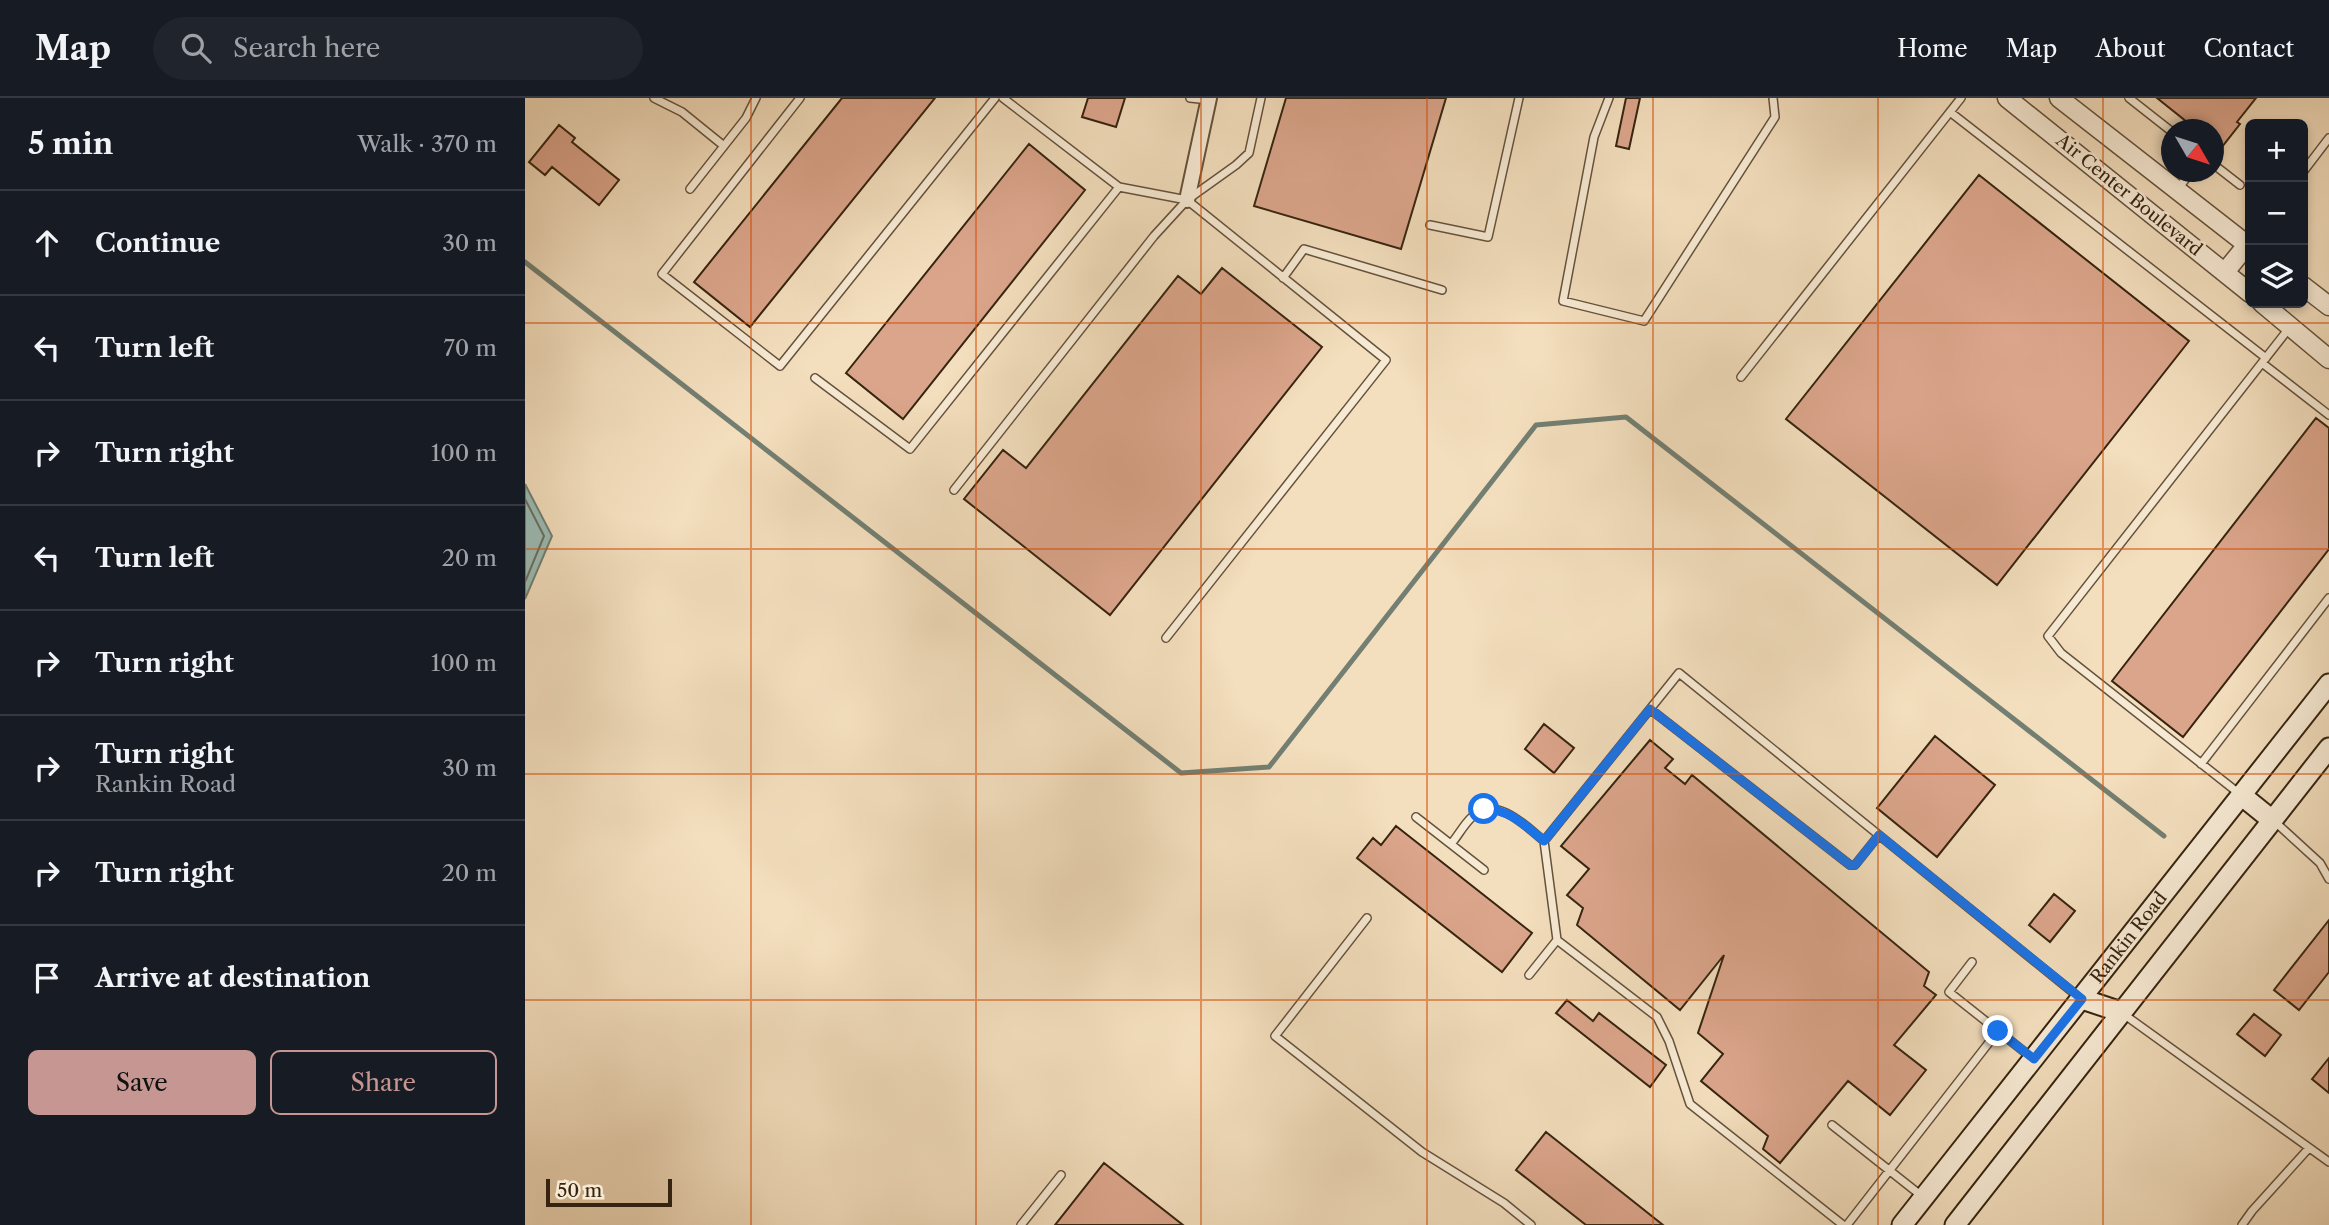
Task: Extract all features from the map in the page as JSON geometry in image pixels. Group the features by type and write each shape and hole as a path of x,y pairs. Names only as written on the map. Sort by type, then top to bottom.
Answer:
{"main road":[{"name":"Rankin Road","path":"1902,1225 2329,684"},
{"path":"1955,1225 2329,748"},
{"path":"2242,795 2272,820"},
{"path":"2082,999 2121,1012"}],"street":[{"name":"Air Center Boulevard","path":"2007,98 2245,289"},
{"name":"Air Center Boulevard","path":"2059,98 2245,241"},
{"path":"1187,200 1209,99"},
{"path":"2225,272 2248,245"},
{"path":"2308,289 2327,299"},
{"path":"2268,308 2329,359"}],"lane":[{"path":"653,98 682,112 724,146"},
{"path":"690,189 746,118 756,98"},
{"path":"800,98 662,274 780,366 995,98"},
{"path":"1003,98 1119,187 1187,200 1385,360 1166,638"},
{"path":"1190,98 1209,99"},
{"path":"954,490 1154,236 1187,200 1249,153 1261,98"},
{"path":"1430,225 1487,237 1519,98"},
{"path":"1609,98 1594,137 1563,301 1644,321 1775,117 1773,98"},
{"path":"1741,377 1961,98"},
{"path":"2129,98 2161,123"},
{"path":"1949,112 2264,360 2329,415"},
{"path":"2308,165 2329,138"},
{"path":"2224,172 2240,185"},
{"path":"2177,190 2183,182"},
{"path":"815,378 910,449 1119,187"},
{"path":"1283,278 1304,249 1442,290"},
{"path":"2242,795 2061,653 2048,636 2290,327"},
{"path":"2201,764 2329,598"},
{"path":"1544,841 1679,673 2082,999"},
{"path":"1650,709 1850,865 1855,865 1879,835"},
{"path":"1451,844 1472,817 1484,809 1497,809 1511,815 1544,841 1557,940 1657,1017 1669,1041 1690,1104 1845,1225 1998,1031"},
{"path":"1416,817 1484,870"},
{"path":"2272,820 2320,863 2329,878"},
{"path":"1367,918 1275,1036 1422,1152 1504,1203 1531,1225"},
{"path":"1529,975 1557,940"},
{"path":"1972,962 1949,992 2034,1059"},
{"path":"2121,1012 2329,1162"},
{"path":"1832,1125 1924,1198"},
{"path":"2242,1225 2309,1148"},
{"path":"1021,1225 1061,1175"}],"water":[{"path":"525,484 552,536 525,599"}],"building":[{"path":"842,98 935,98 750,327 694,282"},
{"path":"1088,98 1125,98 1116,127 1082,117"},
{"path":"1286,98 1446,98 1401,249 1254,206"},
{"path":"1626,98 1640,98 1629,149 1616,146"},
{"path":"2157,98 2256,98 2224,144 2224,119 2183,119"},
{"path":"559,125 575,138 572,142 619,180 599,205 552,167 545,175 529,162"},
{"path":"1029,144 1085,190 903,419 846,373"},
{"path":"1979,175 2189,341 1997,585 1786,419"},
{"path":"1222,268 1322,347 1110,615 964,499 1003,450 1026,468 1178,276 1201,294"},
{"path":"2316,418 2329,428 2329,549 2183,737 2112,681"},
{"path":"1544,724 1574,748 1554,773 1525,749"},
{"path":"1935,736 1995,785 1937,857 1877,808"},
{"path":"1650,740 1673,759 1665,768 1685,784 1692,775 1929,972 1924,986 1936,995 1894,1045 1926,1070 1890,1115 1848,1081 1780,1163 1763,1149 1768,1136 1701,1081 1723,1054 1698,1033 1724,955 1680,1010 1577,925 1583,908 1567,895 1589,869 1561,846"},
{"path":"1396,826 1532,933 1502,972 1357,858 1373,838 1381,845"},
{"path":"2054,894 2075,911 2050,942 2029,925"},
{"path":"2329,920 2329,972 2299,1010 2274,990"},
{"path":"1567,1000 1593,1021 1599,1013 1666,1065 1650,1087 1556,1013"},
{"path":"2254,1014 2281,1035 2265,1056 2237,1034"},
{"path":"2329,1058 2329,1093 2312,1079"},
{"path":"1546,1132 1663,1225 1586,1225 1516,1170"},
{"path":"1104,1163 1183,1225 1055,1225"}],"waterway":[{"path":"525,262 1181,773 1269,767 1536,425 1626,417 2164,836"}],"route":[{"path":"1484,809 1497,809 1511,815 1544,841 1650,709 1850,865 1855,865 1879,835 2082,999 2034,1059 1998,1031"}]}
